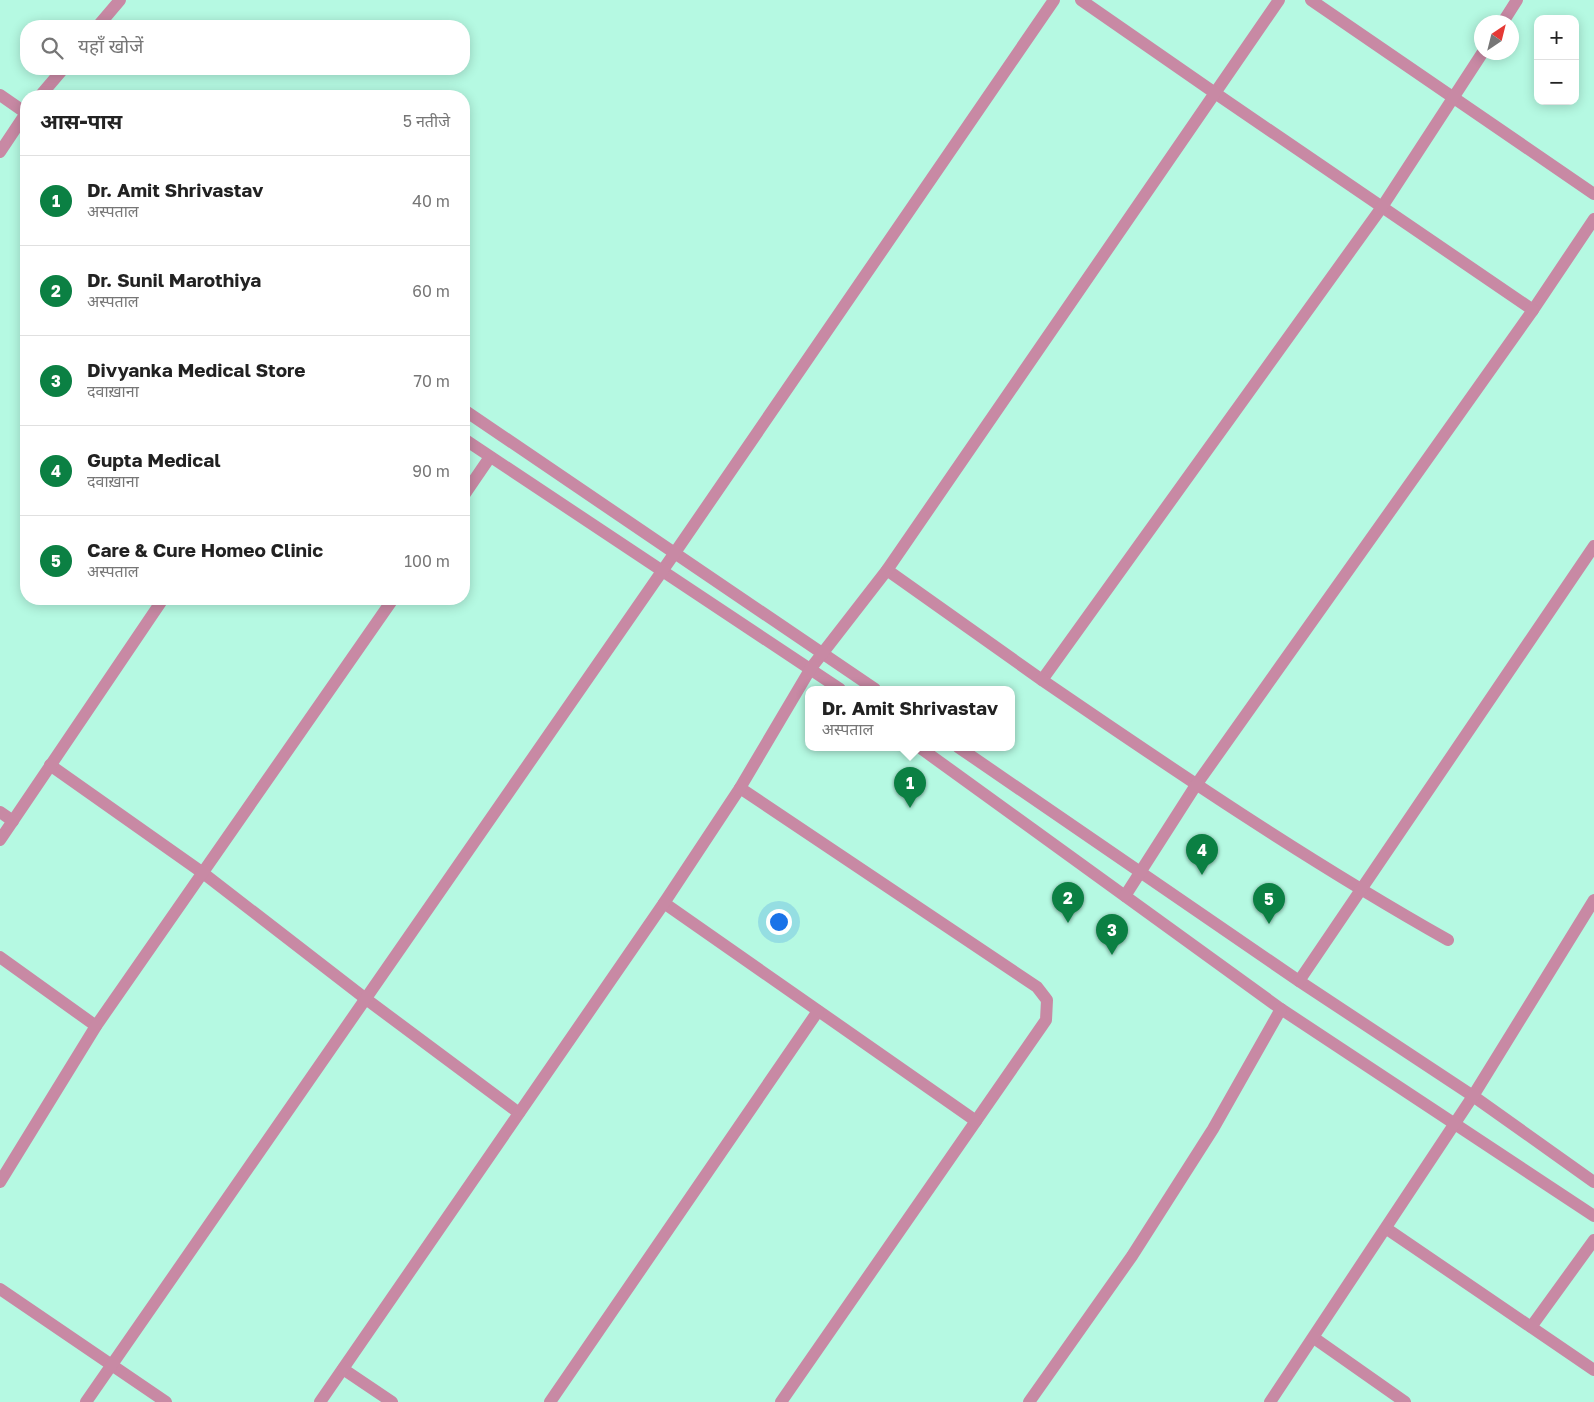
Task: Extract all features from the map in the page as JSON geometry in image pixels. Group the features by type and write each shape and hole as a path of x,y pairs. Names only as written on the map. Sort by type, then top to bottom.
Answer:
{"street":[{"path":"103,20 120,0"},
{"path":"86,1402 674,554 1054,0"},
{"path":"1081,0 1533,310"},
{"path":"320,1402 664,903 740,788 811,668 887,570 1279,0"},
{"path":"1311,0 1594,194"},
{"path":"1507,15 1517,0"},
{"path":"1042,680 1382,207 1478,60"},
{"path":"45,90 58,75"},
{"path":"0,95 20,109"},
{"path":"0,152 20,122"},
{"path":"1125,896 1196,785 1533,310 1594,219"},
{"path":"470,414 870,686"},
{"path":"470,442 836,686"},
{"path":"470,486 490,457"},
{"path":"1299,981 1594,546"},
{"path":"887,570 1042,680 1196,785 1360,891 1448,940"},
{"path":"0,840 159,605"},
{"path":"0,1182 96,1026 389,605"},
{"path":"925,751 1281,1009 1594,1216"},
{"path":"964,751 1299,981 1473,1096 1594,1182"},
{"path":"50,765 203,873 366,999 519,1113"},
{"path":"740,788 1037,988 1047,1000 1046,1020 781,1402"},
{"path":"0,812 13,821"},
{"path":"1270,1402 1387,1229 1473,1096 1594,900"},
{"path":"664,903 976,1122"},
{"path":"0,957 96,1026"},
{"path":"1029,1402 1137,1248 1212,1129 1281,1009"},
{"path":"550,1402 818,1011"},
{"path":"1387,1229 1594,1370"},
{"path":"1531,1327 1594,1240"},
{"path":"0,1289 166,1402"},
{"path":"1314,1338 1405,1402"},
{"path":"342,1369 392,1402"}],"place":[{"name":"Dr. Amit Shrivastav","path":"910,808"},
{"name":"Gupta Medical","path":"1202,875"},
{"name":"Dr. Sunil Marothiya","path":"1068,923"},
{"name":"Care & Cure Homeo Clinic","path":"1269,924"},
{"name":"Divyanka Medical Store","path":"1112,955"}]}
